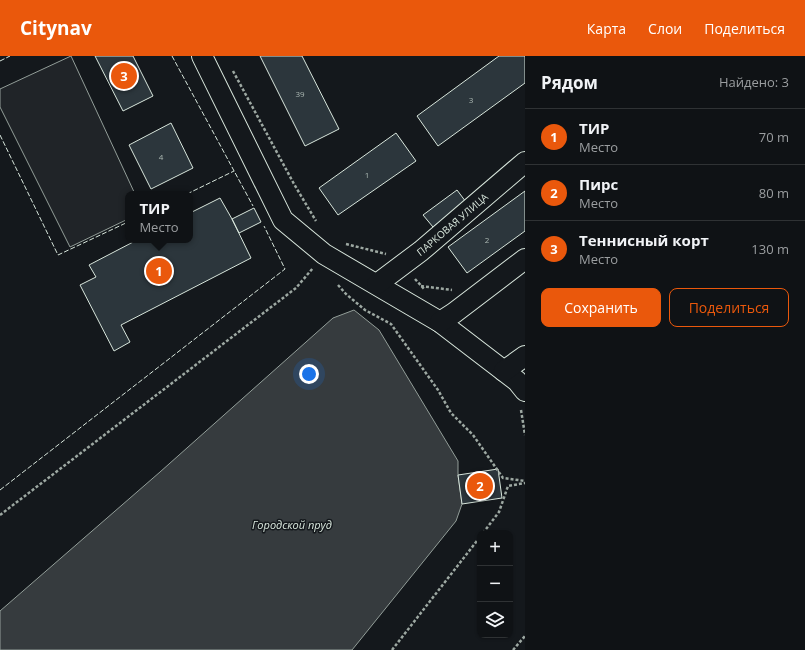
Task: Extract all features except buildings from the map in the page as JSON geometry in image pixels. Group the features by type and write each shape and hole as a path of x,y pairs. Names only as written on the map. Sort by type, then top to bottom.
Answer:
{"street":[{"path":"202,56 283,220 324,254 440,322 517,381 525,391"},
{"name":"ПАРКОВАЯ УЛИЦА","path":"377,284 421,251 525,162"},
{"path":"440,322 525,259"},
{"path":"504,372 525,356"}],"path":[{"path":"232,70 318,225"},
{"path":"0,515 296,288 324,254"},
{"path":"365,310 391,324 438,390 451,413 473,435 503,478 525,482"},
{"path":"485,530 499,512 508,486 525,482"},
{"path":"392,650 477,541"},
{"path":"513,650 525,636"}],"shaded area":[{"path":"71,56 134,191 125,191 125,220 70,247 0,107 0,89"}],"water":[{"name":"Городской пруд","path":"354,310 379,330 458,461 458,475 462,504 456,521 352,650 0,650 0,611 160,472 333,318"}],"fence":[{"path":"0,61 10,56"},
{"path":"172,56 253,206"},
{"path":"0,135 58,255 125,223"},
{"path":"193,191 234,171"},
{"path":"0,490 285,269 264,226"}],"place":[{"name":"Теннисный корт","path":"124,76"},
{"name":"ТИР","path":"159,271"},
{"name":"Пирс","path":"480,486"}]}
